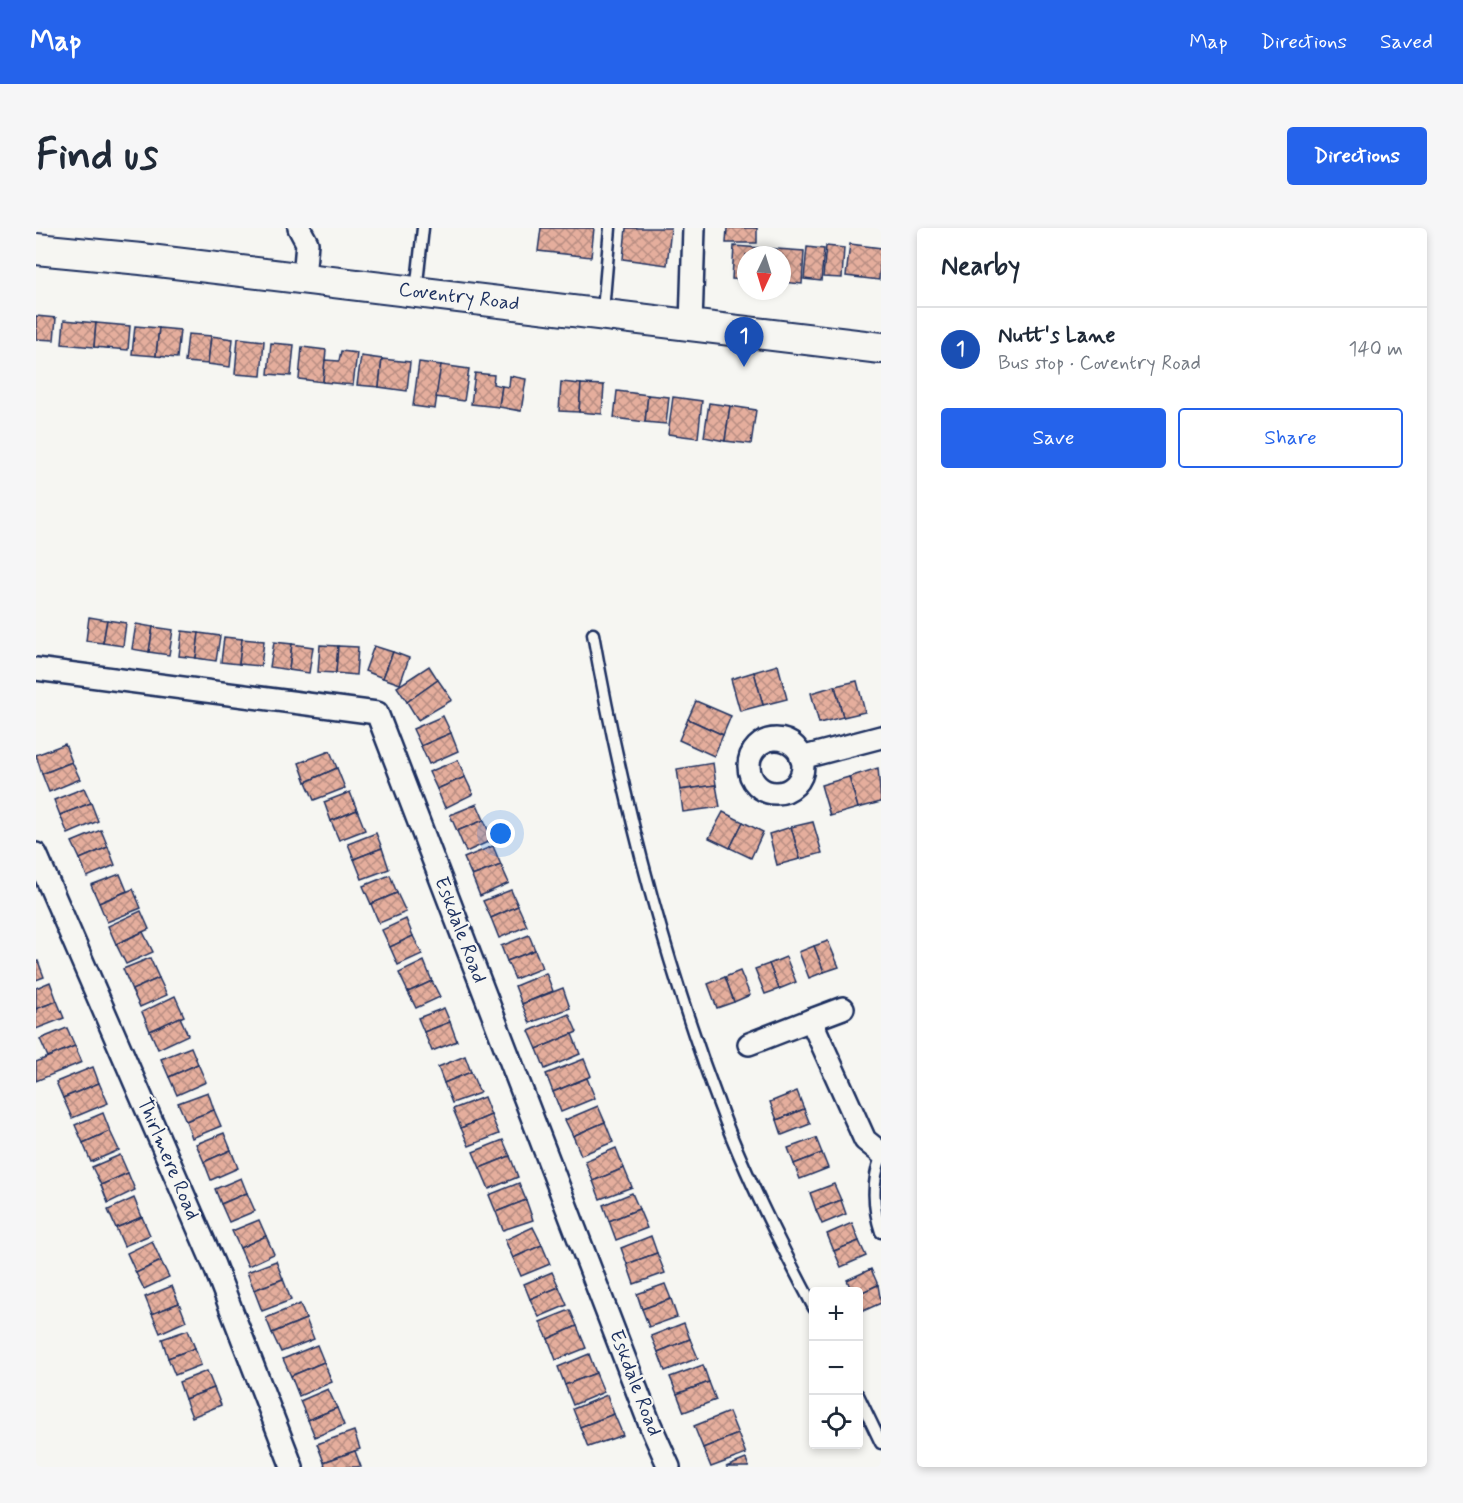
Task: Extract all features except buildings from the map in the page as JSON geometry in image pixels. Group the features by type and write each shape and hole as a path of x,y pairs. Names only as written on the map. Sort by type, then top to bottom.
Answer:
{"main road":[{"name":"Coventry Road","path":"36,249 304,278 881,348"}],"street":[{"path":"299,228 307,243 304,278"},
{"path":"691,325 694,228"},
{"name":"Eskdale Road","path":"36,669 377,712 649,1422 669,1467"},
{"path":"801,758 881,737"},
{"name":"Thirlmere Road","path":"36,854 214,1265 292,1467"},
{"path":"749,1044 843,1008"},
{"path":"811,1020 865,1140 881,1155"}],"lane":[{"path":"416,292 423,228"},
{"path":"603,314 610,228"},
{"path":"593,634 604,697 640,848 692,1028 724,1118 809,1299"},
{"path":"881,1155 877,1167 875,1203 881,1232"},
{"path":"863,1405 881,1443"}],"place":[{"name":"Nutt's Lane","path":"744,367"}]}
